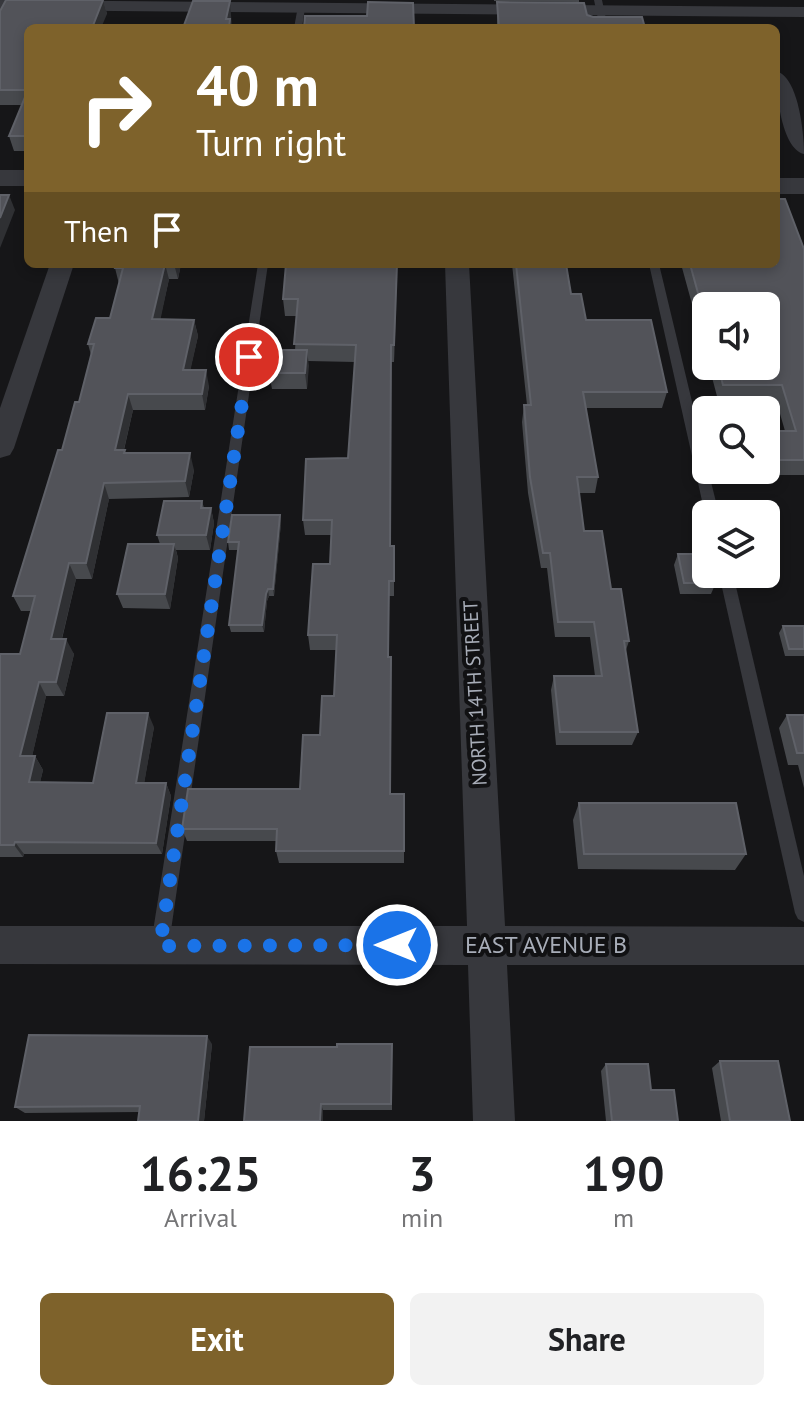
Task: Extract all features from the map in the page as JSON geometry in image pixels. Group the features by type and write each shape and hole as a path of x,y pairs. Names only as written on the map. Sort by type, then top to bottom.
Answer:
{"street":[{"path":"144,24 151,3"},
{"path":"2,5 151,3 451,12 804,12"},
{"path":"780,87 804,148"},
{"path":"0,178 24,178"},
{"path":"780,186 804,186"},
{"path":"0,448 61,268"},
{"name":"NORTH 14TH STREET","path":"457,268 494,1121"},
{"name":"EAST AVENUE B","path":"0,945 804,946"}],"lane":[{"path":"299,24 301,8"},
{"path":"160,946 262,268"},
{"path":"655,268 709,500"},
{"path":"729,588 804,913"}],"building":[{"path":"6,0 103,0 94,24 24,24 24,90 0,90 0,11"},
{"path":"193,1 230,1 226,19 230,19 229,24 184,24"},
{"path":"368,2 413,3 414,24 304,24 305,16 367,16"},
{"path":"497,2 584,3 587,15 642,17 644,24 499,24"},
{"path":"24,100 24,136 9,136"},
{"path":"0,195 9,195 0,218"},
{"path":"780,199 785,199 804,249 804,460 780,460 780,431 796,431 782,385 723,385 722,380 780,380 780,292 698,292 691,268 780,268"},
{"path":"123,268 164,268 152,319 194,320 183,370 206,370 202,394 128,394 115,450 125,450 124,453 190,453 185,481 104,483 86,563 69,563 51,639 66,639 56,682 39,682 20,756 35,756 29,782 93,783 107,713 148,713 136,783 166,783 156,843 15,842 14,845 0,845 0,654 20,654 35,596 13,596 58,450 62,450 75,402 79,402 94,344 88,344 96,318 110,318"},
{"path":"286,268 397,268 394,345 391,345 390,546 394,546 394,581 389,581 388,657 391,657 390,794 404,794 404,851 276,851 277,829 182,829 188,789 300,789 303,735 320,735 322,696 334,696 337,635 308,635 313,564 330,564 332,520 303,520 306,459 348,458 356,345 294,344 298,299 283,299"},
{"path":"516,268 567,268 571,294 581,294 586,320 651,320 667,392 583,392 598,477 577,477 584,531 602,531 611,589 621,589 629,641 624,641 638,732 560,732 554,676 602,676 594,622 558,622 550,553 543,553 530,477 524,405 531,405"},
{"path":"272,350 307,350 305,373 269,373"},
{"path":"164,501 202,501 201,508 211,508 206,535 157,535"},
{"path":"232,515 280,515 273,589 268,589 266,594 262,625 229,625 239,542 228,542"},
{"path":"128,544 174,544 165,594 117,594"},
{"path":"678,554 692,554 692,583 684,583"},
{"path":"783,626 804,626 804,649 789,649"},
{"path":"787,715 804,715 804,753 797,753"},
{"path":"579,803 736,803 746,854 584,854"},
{"path":"29,1035 207,1036 198,1121 138,1121 140,1106 15,1107"},
{"path":"337,1044 392,1044 391,1104 321,1104 320,1121 244,1121 250,1047 337,1047"},
{"path":"720,1061 778,1061 790,1121 730,1121"},
{"path":"606,1064 648,1064 651,1090 674,1090 678,1121 612,1121"}],"route":[{"path":"249,357 160,946 397,945"}]}
